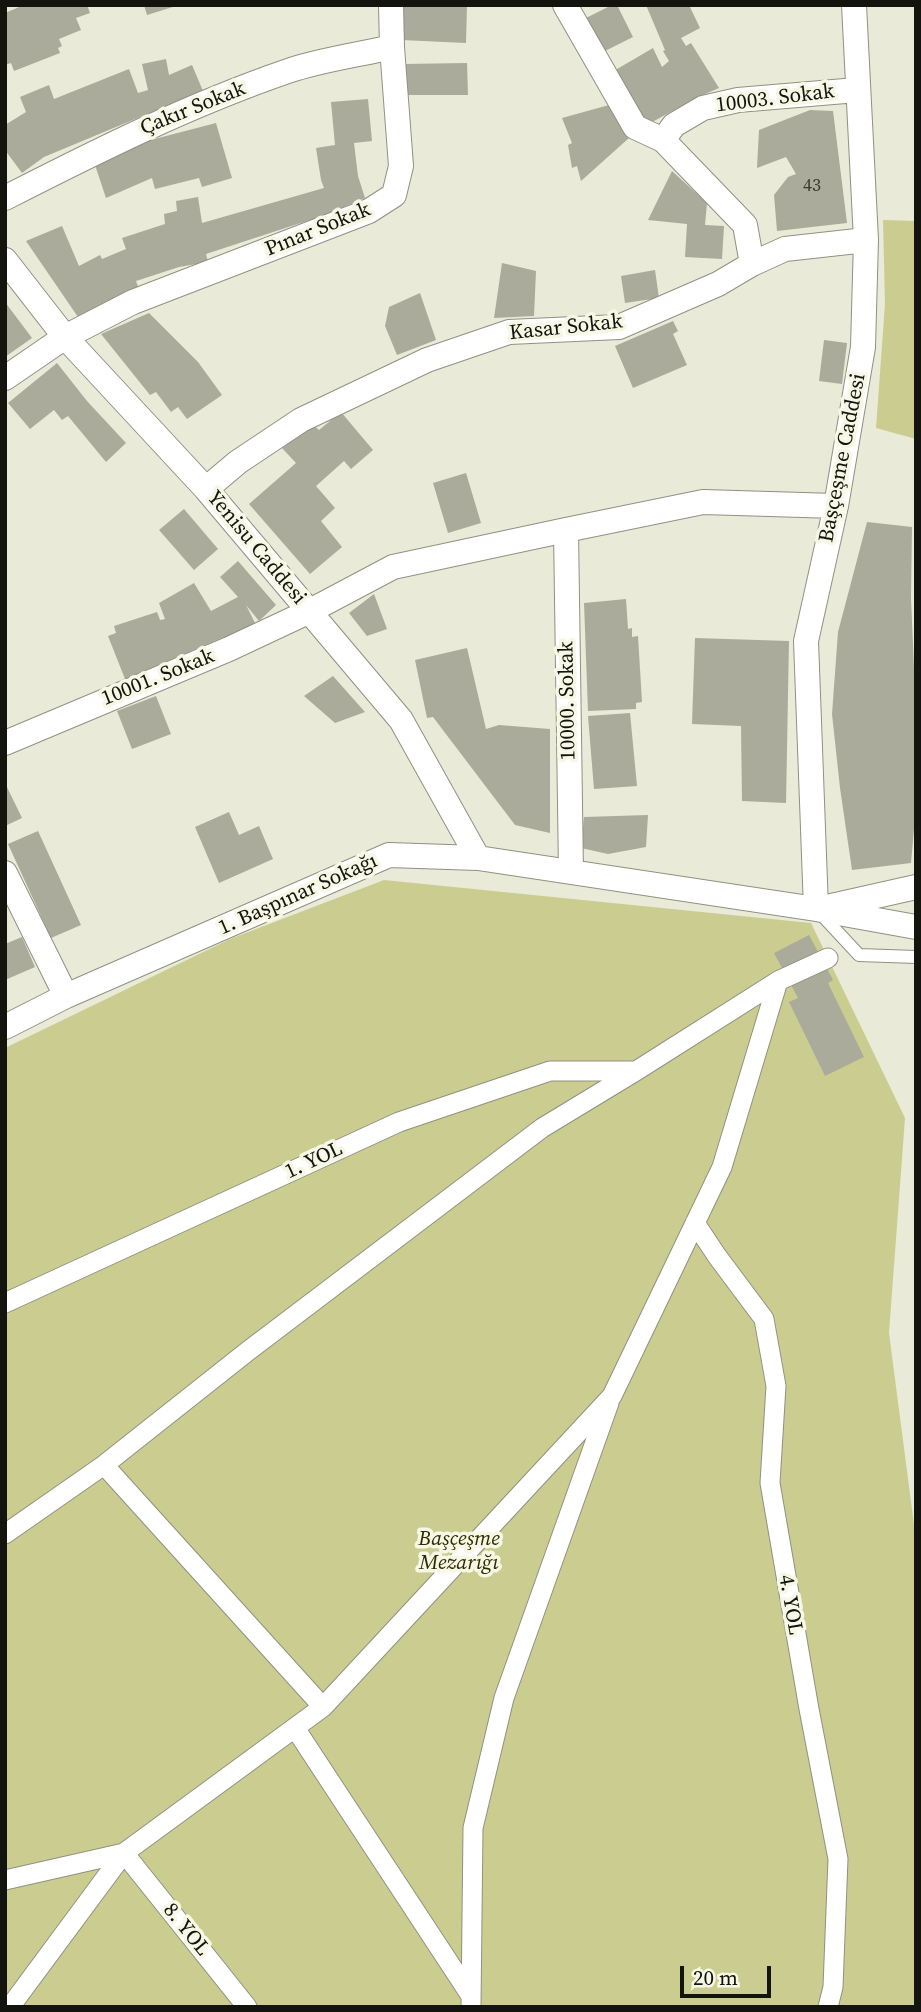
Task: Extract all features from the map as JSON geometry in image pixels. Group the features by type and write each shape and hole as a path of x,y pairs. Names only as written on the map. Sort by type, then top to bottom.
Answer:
{"street":[{"name":"Pınar Sokak","path":"65,337 133,302 369,211 394,195 401,166 391,5"},
{"path":"565,5 635,127 663,140 745,225 751,264"},
{"name":"Başçeşme Caddesi","path":"816,909 806,641 836,506 863,347 866,240 854,5"},
{"name":"Çakır Sokak","path":"5,198 122,138 290,70 392,47"},
{"name":"10003. Sokak","path":"663,140 674,125 703,108 738,100 857,90"},
{"name":"Kasar Sokak","path":"206,489 238,462 302,419 427,360 509,332 620,327 718,284 751,264 785,249 866,240"},
{"name":"Yenisu Caddesi","path":"7,265 65,337 206,489 401,720 478,858"},
{"path":"5,378 65,337"},
{"path":"310,611 393,567 703,502 836,506"},
{"name":"10000. Sokak","path":"566,530 571,872"},
{"name":"10001. Sokak","path":"5,743 229,649 310,611"},
{"name":"1. Başpınar Sokağı","path":"5,1027 66,996 388,855 478,858 816,909 916,927"},
{"path":"5,873 66,996"},
{"path":"816,909 916,887"},
{"path":"5,1534 104,1465 248,1351 542,1128 778,981 828,958"},
{"path":"471,2001 473,1828 504,1698 612,1396 722,1167 778,981"},
{"name":"1. YOL","path":"5,1303 399,1122 550,1071 636,1071"},
{"name":"4. YOL","path":"695,1223 764,1319 776,1386 770,1483 806,1696 838,1859 833,1987 828,2007"},
{"path":"10,2007 124,1853 323,1707 612,1396"},
{"path":"104,1465 323,1707"},
{"path":"295,1728 471,2001"},
{"path":"5,1880 124,1853"},
{"name":"8. YOL","path":"124,1853 247,2007"}],"lane":[{"path":"816,909 859,955 916,957"}],"green space":[{"path":"883,220 916,221 916,439 876,428 885,304"},
{"name":"Başçeşme Mezarığı","path":"384,880 811,923 905,1118 889,1333 916,1540 916,1994 913,2007 5,2007 5,1048 230,939"}],"building":[{"path":"24,5 87,5 90,13 76,18 81,30 59,39 62,46 58,48 60,53 14,71 11,63 5,65 5,13"},
{"path":"144,5 176,5 176,6 147,15"},
{"path":"402,5 467,5 466,43 401,40"},
{"path":"617,5 633,37 603,52 586,18"},
{"path":"646,5 689,5 700,28 681,38 686,46 691,43 719,88 645,126 612,72 653,48 662,67 669,61"},
{"path":"166,59 169,75 192,65 203,91 44,157 22,173 5,150 5,125 26,112 20,97 49,85 54,99 129,69 138,93 148,90 142,64"},
{"path":"467,63 468,95 404,95 404,64"},
{"path":"368,99 372,141 354,143 358,176 365,198 322,216 206,254 208,262 179,267 136,281 139,289 78,317 26,241 62,226 79,266 100,255 102,259 126,249 122,238 165,224 164,214 177,211 176,201 198,197 202,223 324,188 316,148 335,145 331,102"},
{"path":"609,105 629,138 581,181 577,166 572,168 568,145 572,143 562,118"},
{"path":"810,110 833,111 847,223 777,231 774,195 788,177 796,174 786,157 757,168 759,130"},
{"path":"216,123 232,178 202,187 199,178 155,189 152,178 106,198 94,162 143,142"},
{"path":"672,171 707,203 705,225 724,226 722,259 685,257 687,224 648,220"},
{"path":"502,263 536,271 534,316 494,318"},
{"path":"655,270 659,298 625,303 621,276"},
{"path":"420,293 436,340 397,355 385,326 389,307"},
{"path":"5,302 32,338 5,357"},
{"path":"149,313 198,362 222,395 187,419 178,407 171,412 156,392 150,395 101,334"},
{"path":"673,321 678,331 673,334 687,365 633,388 615,346"},
{"path":"824,340 847,343 842,384 819,381"},
{"path":"57,363 87,401 126,443 106,462 68,416 62,420 54,410 30,429 8,403"},
{"path":"341,412 373,450 351,469 344,461 316,486 335,508 321,521 342,547 310,574 249,504 296,463 282,448 311,423 319,430"},
{"path":"466,473 481,523 448,533 433,483"},
{"path":"184,509 218,549 194,570 159,530"},
{"path":"867,522 912,527 916,807 911,863 852,870 832,714 838,632"},
{"path":"238,561 276,605 259,621 246,605 257,627 225,640 224,637 125,679 108,636 116,633 114,626 157,612 160,620 165,619 159,603 194,583 211,611 238,597 220,577"},
{"path":"374,594 387,629 367,636 349,613"},
{"path":"626,599 628,629 632,628 632,637 638,636 642,702 636,703 636,709 588,711 584,603"},
{"path":"695,638 789,641 786,803 742,801 741,726 692,724"},
{"path":"467,648 486,729 499,725 550,729 550,833 515,825 433,717 427,718 415,660"},
{"path":"333,676 365,712 335,723 304,696"},
{"path":"156,696 171,734 132,749 117,711"},
{"path":"630,713 637,786 594,789 588,716"},
{"path":"5,783 22,818 5,826"},
{"path":"229,812 239,835 259,826 273,859 219,883 195,827"},
{"path":"648,815 646,847 608,854 581,848 584,817"},
{"path":"38,831 81,925 51,938 8,844"},
{"path":"809,935 833,980 828,983 864,1057 825,1076 789,1002 798,998 774,953"},
{"path":"22,937 35,967 5,980 5,944"}]}
